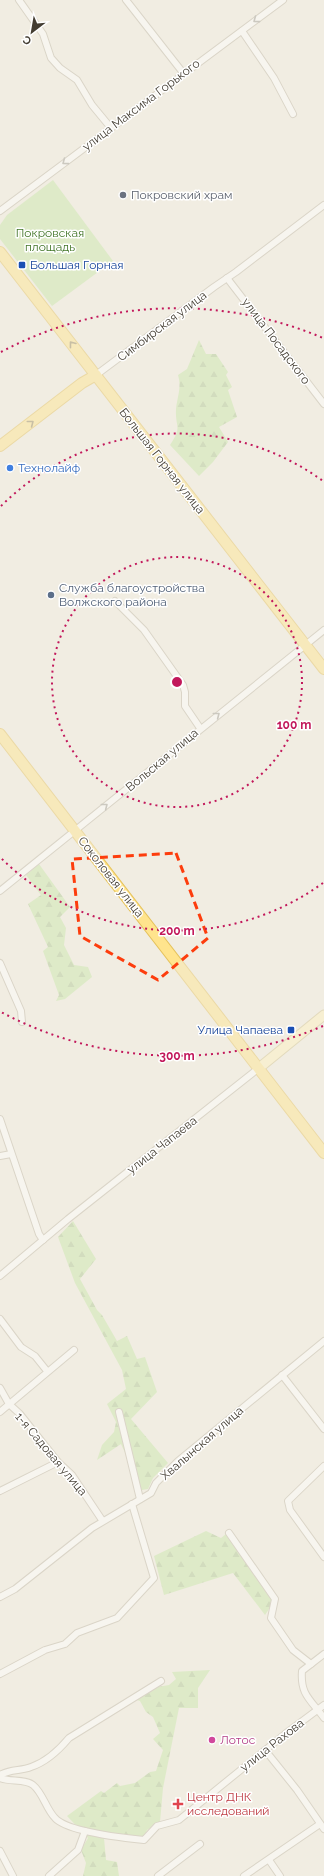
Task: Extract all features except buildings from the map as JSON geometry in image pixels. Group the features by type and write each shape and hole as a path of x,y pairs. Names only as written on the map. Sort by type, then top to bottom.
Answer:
{"main road":[{"name":"Большая Горная улица","path":"0,252 324,668"},
{"name":"Симбирская улица","path":"0,446 82,383 96,375"},
{"name":"Соколовая улица","path":"0,734 324,1153"}],"street":[{"path":"19,0 43,34 51,58 60,68 77,80 92,105 111,128"},
{"path":"126,0 184,74"},
{"name":"улица Максима Горького","path":"0,211 283,0"},
{"path":"242,31 266,63 285,96 293,114"},
{"name":"Симбирская улица","path":"96,375 324,205"},
{"name":"улица Посадского","path":"227,278 324,404"},
{"path":"115,601 144,630 183,684 185,692 185,706 200,728"},
{"name":"Вольская улица","path":"0,891 200,728 324,630"},
{"path":"0,963 21,1011 22,1022"},
{"name":"улица Чапаева","path":"2,1274 324,1015"},
{"path":"0,1119 39,1234 43,1240"},
{"path":"0,1156 11,1154"},
{"path":"0,1266 2,1274"},
{"path":"0,1319 21,1347 35,1356 47,1371"},
{"name":"Хвалынская улица","path":"0,1597 15,1589 102,1520 151,1493 156,1483 178,1461 324,1341"},
{"path":"0,1412 47,1371 74,1350"},
{"path":"282,1375 324,1430"},
{"name":"1-я Садовая улица","path":"0,1388 9,1404 20,1414 58,1462 72,1475 102,1520"},
{"path":"119,1412 140,1500"},
{"path":"0,1491 58,1462"},
{"path":"324,1466 288,1501 290,1510 324,1557"},
{"path":"0,1674 45,1650 64,1644 77,1633 117,1618 154,1578 132,1504"},
{"path":"229,1533 275,1599 271,1618 293,1650 311,1664"},
{"path":"324,1654 302,1671 301,1685 306,1695 324,1718"},
{"path":"0,1775 8,1771 31,1767 46,1759 60,1748 69,1738 128,1700 161,1681"},
{"name":"улица Рахова","path":"89,1831 144,1840 158,1826 179,1820 324,1704"},
{"path":"244,1876 322,1827 297,1790 265,1750"},
{"path":"0,1778 8,1781 25,1782 32,1785 54,1818 63,1824 89,1831 78,1850 49,1876"},
{"path":"158,1876 200,1844"},
{"path":"0,1851 13,1876"},
{"path":"269,1860 280,1876"}],"highlighted area":[{"path":"176,853 208,938 158,980 80,936 72,859"}],"green space":[{"name":"Покровская площадь","path":"53,180 113,261 52,306 0,239 0,225 7,215"},
{"path":"199,340 206,354 216,354 228,372 226,375 232,387 228,390 237,417 219,427 228,442 213,462 199,476 170,445 174,439 178,427 176,409 180,384 178,375 187,369"},
{"path":"39,864 70,907 60,917 66,928 64,945 74,965 88,967 92,977 65,999 56,1001 59,995 43,951 48,947 28,904 41,895 26,875"},
{"path":"73,1221 96,1259 80,1279 97,1310 102,1315 117,1341 127,1336 137,1359 145,1357 157,1392 131,1419 168,1463 153,1478 148,1489 136,1491 127,1457 121,1444 97,1460 102,1445 114,1432 116,1422 107,1404 126,1389 122,1370 75,1283 58,1237"},
{"path":"206,1531 221,1538 226,1534 271,1598 271,1606 265,1615 233,1573 164,1595 154,1556"},
{"path":"210,1670 198,1688 198,1708 179,1708 163,1788 160,1822 147,1830 142,1842 104,1838 106,1860 117,1862 119,1876 83,1876 86,1863 81,1850 88,1838 67,1816 101,1791 104,1793 117,1783 120,1786 135,1783 150,1772 156,1771 163,1750 153,1739 160,1733 153,1717 146,1712 140,1701 137,1700 137,1697 152,1688 169,1685 176,1679 172,1672"}],"place":[{"name":"Покровский храм","path":"123,195"},
{"name":"Большая Горная","path":"22,265"},
{"name":"Технолайф","path":"10,468"},
{"name":"Служба благоустройства Волжского района","path":"51,595"},
{"name":"Улица Чапаева","path":"291,1030"},
{"name":"Лотос","path":"212,1740"},
{"name":"Центр ДНК исследований","path":"178,1804"}]}
